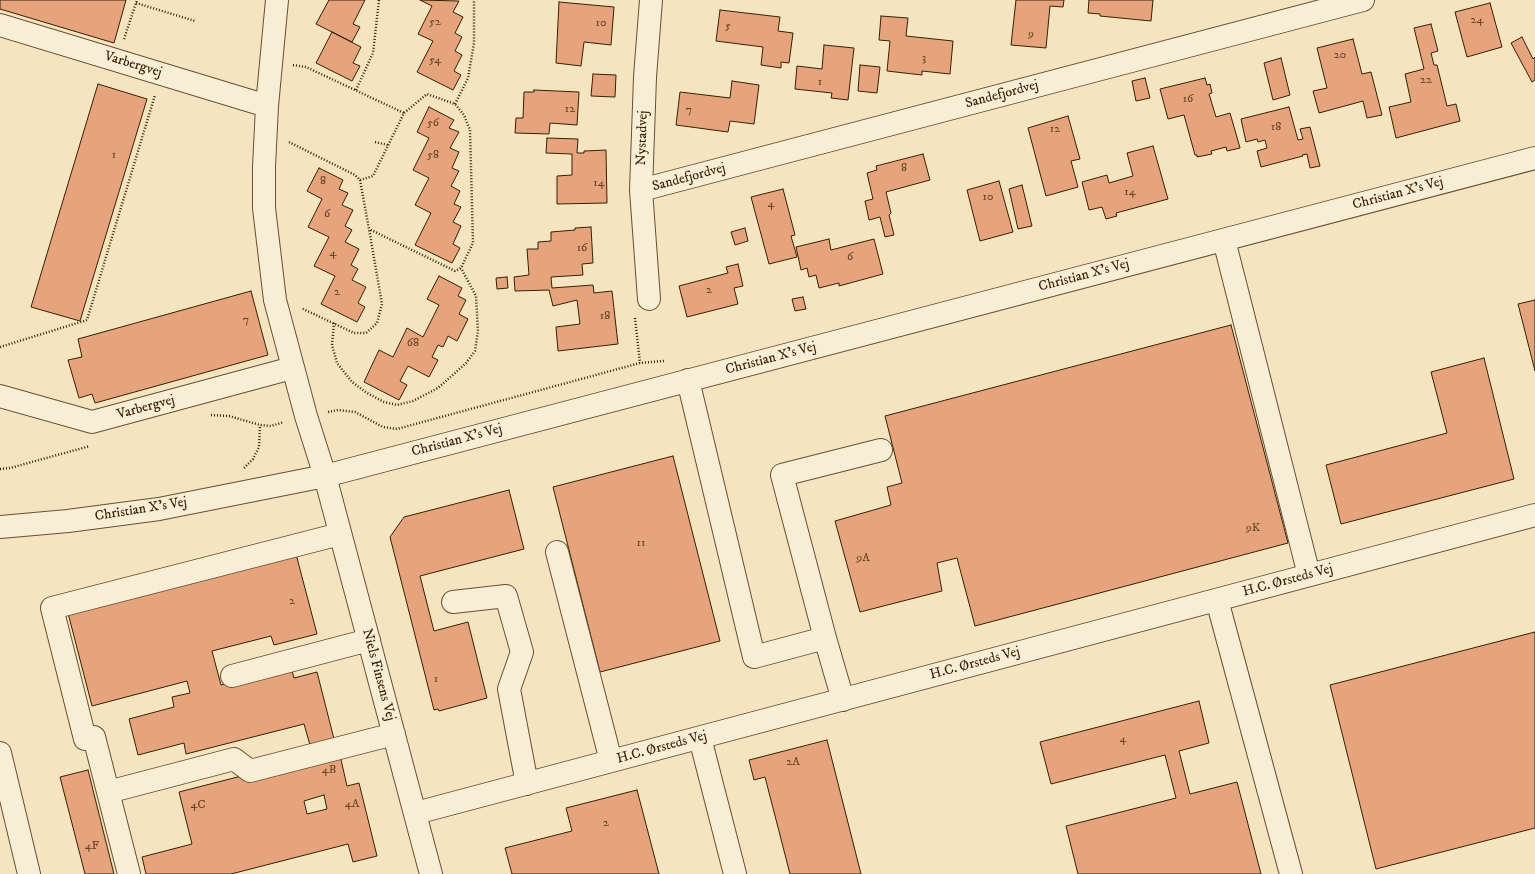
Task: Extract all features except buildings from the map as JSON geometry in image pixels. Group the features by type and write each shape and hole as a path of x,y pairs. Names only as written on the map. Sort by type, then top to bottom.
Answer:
{"street":[{"path":"277,0 267,106 264,208 275,300 292,368 325,476"},
{"name":"Nystadvej","path":"649,299 641,190 645,76 651,0"},
{"name":"Sandefjordvej","path":"641,190 1363,0"},
{"name":"Varbergvej","path":"0,25 267,106"},
{"name":"Christian X's Vej","path":"0,527 68,521 159,509 325,476 1535,158"},
{"path":"1224,240 1309,575"},
{"name":"Varbergvej","path":"0,396 92,422 292,368"},
{"path":"688,380 754,657 824,638"},
{"path":"843,700 824,638 782,475 881,450"},
{"name":"Niels Finsens Vej","path":"325,476 416,813 431,874"},
{"name":"H.C. Ørsteds Vej","path":"416,813 1535,515"},
{"path":"129,874 94,737 85,739 52,608 340,534"},
{"path":"557,552 611,761"},
{"path":"453,602 506,596 522,652 509,689 527,784"},
{"path":"1217,600 1291,874"},
{"path":"232,676 369,640"},
{"path":"108,792 234,759 250,771 394,734"},
{"path":"700,738 735,874"},
{"path":"0,753 29,874"}],"path":[{"path":"356,90 373,53 379,0"},
{"path":"455,104 468,78 474,42 474,0"},
{"path":"117,60 136,1 195,21"},
{"path":"271,61 306,67 404,113"},
{"path":"0,347 87,320 161,74"},
{"path":"360,180 373,176 404,113 427,94 455,104 464,115 470,130 473,243 461,268 455,270 370,229"},
{"path":"265,140 287,141 355,175 360,180 370,229 382,304 377,323 366,333 354,332 295,305 275,300"},
{"path":"375,142 388,145"},
{"path":"334,323 332,345 337,363 352,382 384,402 396,405 413,401 438,388 466,363 475,350 478,331 476,296 461,268"},
{"path":"640,363 635,314 649,299"},
{"path":"243,469 253,459 259,447 260,425 271,426 306,416 338,410 355,412 383,427 396,428 640,363 668,361"}]}
